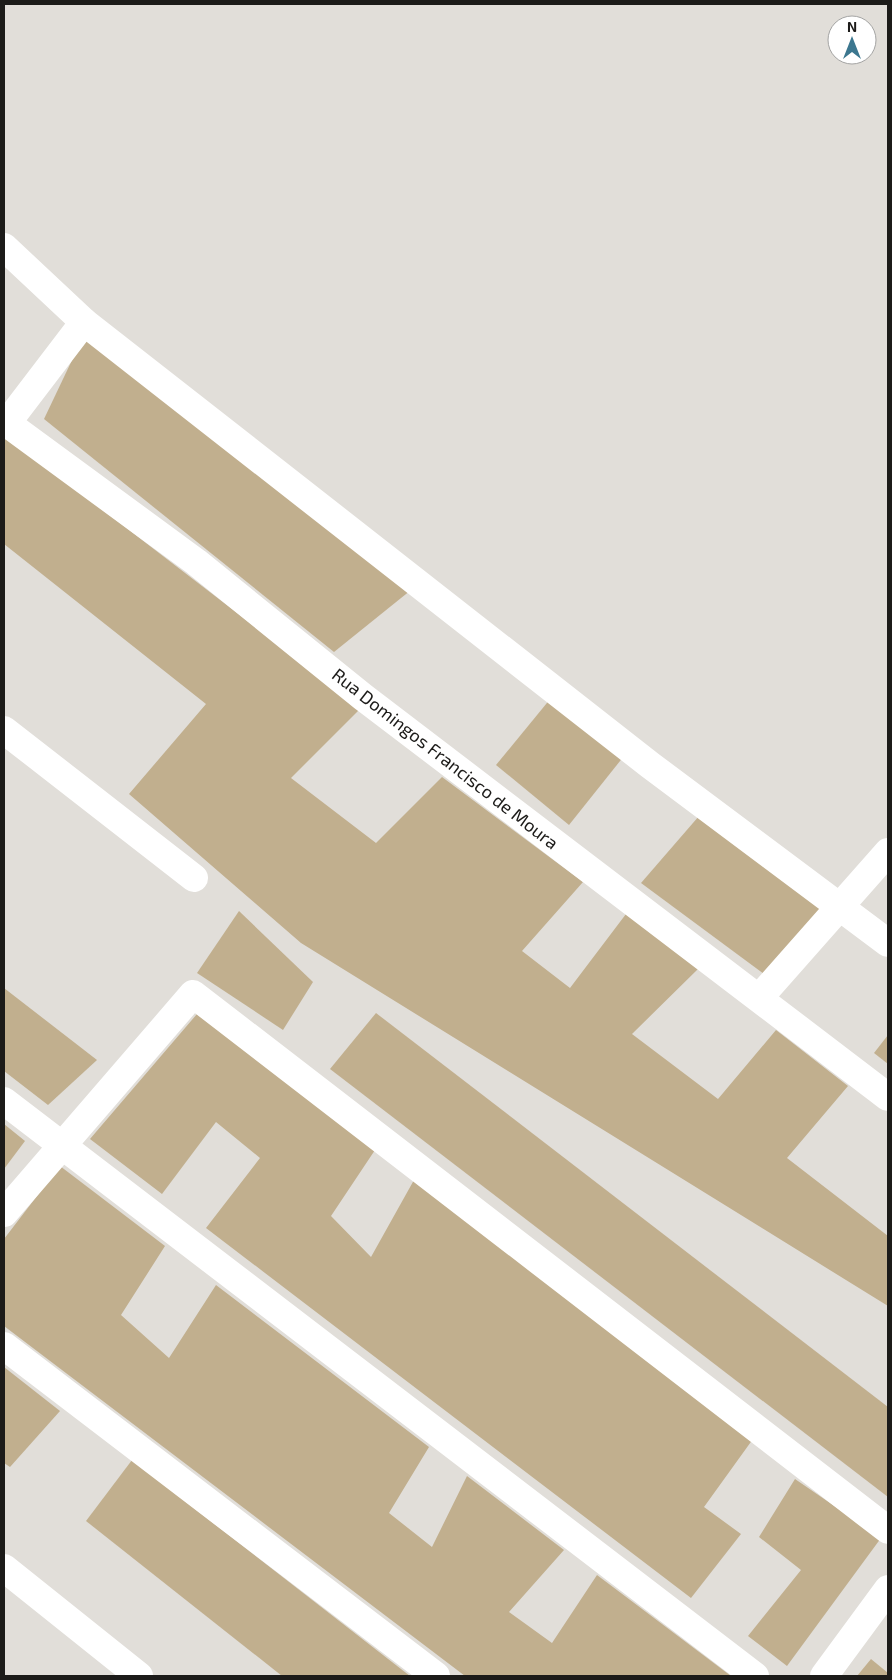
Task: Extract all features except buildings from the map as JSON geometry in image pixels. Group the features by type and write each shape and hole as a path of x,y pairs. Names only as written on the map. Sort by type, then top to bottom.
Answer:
{"street":[{"path":"4,247 84,322 650,765 888,943"},
{"path":"5,422 84,322"},
{"name":"Rua Domingos Francisco de Moura","path":"5,422 196,562 363,697 888,1096"},
{"path":"4,730 194,878"},
{"path":"759,998 888,852"},
{"path":"4,1213 193,994 888,1530"},
{"path":"4,1101 755,1676"},
{"path":"4,1346 436,1676"},
{"path":"4,1568 140,1676"},
{"path":"824,1676 888,1589"}],"shaded area":[{"path":"83,337 411,590 334,652 44,419"},
{"path":"4,434 361,708 291,778 376,843 442,777 583,882 522,951 570,988 626,914 698,969 632,1034 718,1099 776,1030 848,1086 787,1158 888,1236 888,1306 301,943 129,794 206,704 4,544"},
{"path":"560,687 632,746 569,825 496,765"},
{"path":"712,801 828,906 764,974 641,883"},
{"path":"239,911 313,982 283,1030 197,973"},
{"path":"4,988 97,1060 48,1105 4,1071"},
{"path":"376,1013 888,1407 888,1497 330,1069"},
{"path":"197,1014 375,1150 331,1216 371,1257 414,1180 753,1439 704,1507 741,1534 691,1598 206,1228 260,1158 216,1122 162,1194 90,1139"},
{"path":"888,1035 888,1064 874,1053"},
{"path":"4,1124 25,1141 4,1169"},
{"path":"60,1166 165,1246 121,1315 169,1358 216,1285 429,1447 389,1513 432,1547 467,1476 564,1550 509,1612 552,1643 597,1575 731,1676 465,1676 4,1326 4,1239"},
{"path":"4,1367 60,1411 10,1467 4,1463"},
{"path":"132,1460 410,1676 282,1676 86,1521"},
{"path":"795,1479 881,1538 787,1666 748,1636 801,1570 759,1537"},
{"path":"871,1659 888,1673 888,1676 857,1676"}]}
